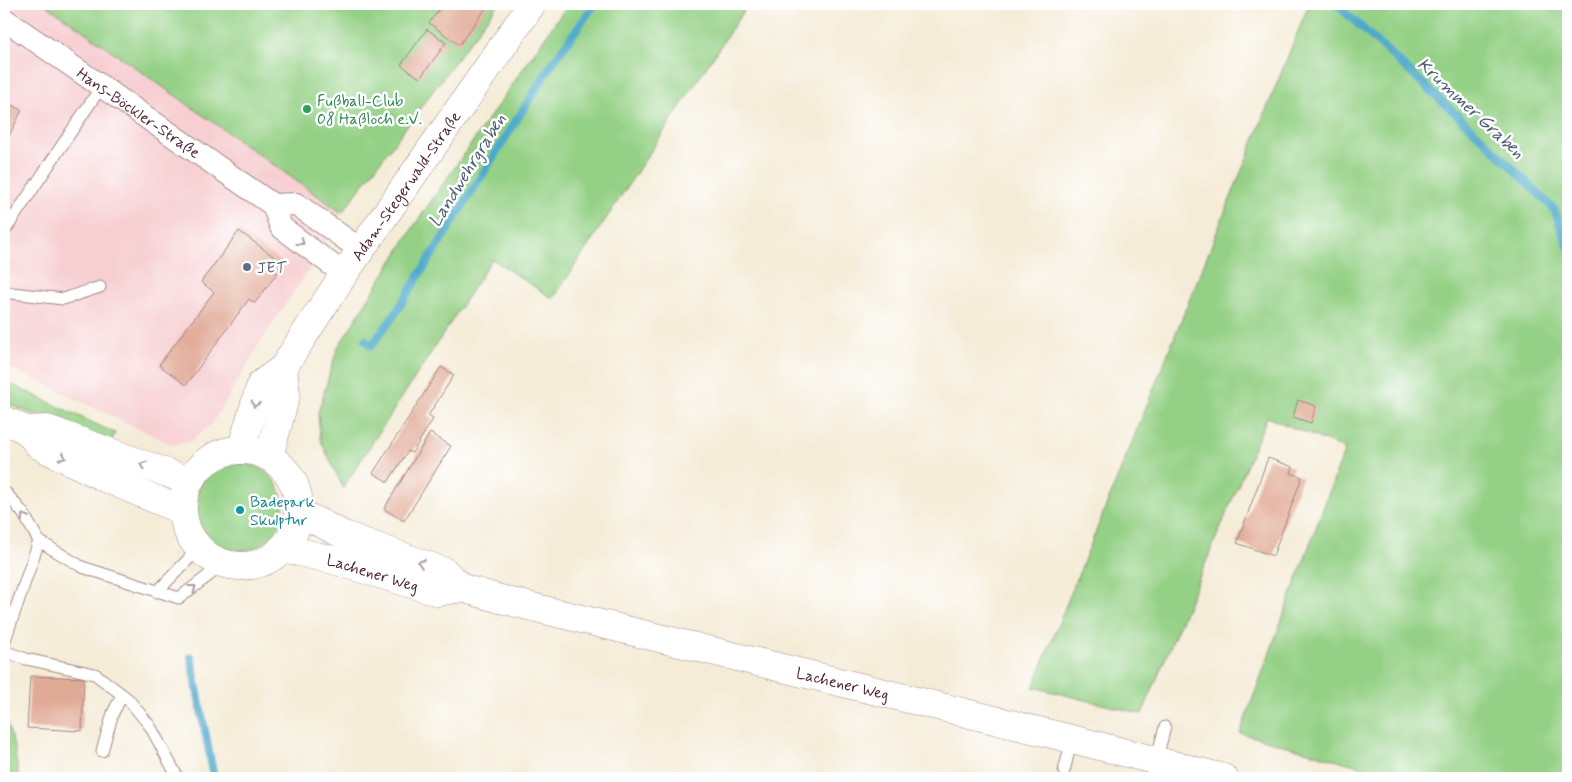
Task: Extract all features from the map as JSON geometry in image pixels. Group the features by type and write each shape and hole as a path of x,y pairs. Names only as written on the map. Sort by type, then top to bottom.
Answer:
{"main road":[{"name":"Adam-Stegerwald-Straße","path":"241,450 262,384 284,368 344,274 532,4"},
{"path":"269,457 286,394 284,368"},
{"path":"15,425 47,429 189,481"},
{"path":"15,425 40,446 105,478 183,510"},
{"path":"241,450 269,457 282,467 292,480 297,496 298,512 296,526 290,538 270,558 256,564 240,566 225,564 211,558 199,548 191,537 186,524 183,510 185,490 189,481 199,468 211,458 225,452 241,450"},
{"name":"Lachener Weg","path":"298,512 344,535 445,572 462,588"},
{"name":"Lachener Weg","path":"282,548 334,560 438,592 462,588 1224,778"}],"street":[{"name":"Hans-Böckler-Straße","path":"4,19 273,205"},
{"path":"344,274 281,227 273,205 296,204 361,250"}],"lane":[{"path":"4,232 101,87"},
{"path":"4,292 63,299 100,287"},
{"path":"4,493 23,513 39,541 82,567 158,592 179,598 225,564"},
{"path":"4,643 39,541"},
{"path":"158,592 199,548"},
{"path":"4,651 26,659 95,674 128,699 150,726 178,778"},
{"path":"102,751 113,713 122,695"},
{"path":"1156,761 1165,727"},
{"path":"1064,772 1072,739"}],"shaded area":[{"path":"4,4 45,4 342,213 311,266 263,338 212,424 190,442 173,445 4,365"}],"green space":[{"name":"Fußball-Club 08 Haßloch e.V.","path":"45,4 498,4 342,213"},
{"path":"568,4 748,4 553,299 492,259 343,488 320,439 318,413 337,349 414,226"},
{"path":"1309,4 1568,4 1568,778 1402,778 1240,733 1345,449 1267,417 1142,714 1033,687"},
{"path":"4,381 115,433 111,442 4,402"},
{"path":"239,463 256,467 270,476 279,490 283,507 279,524 270,538 256,547 239,551 222,547 208,538 199,524 195,507 199,490 208,476 222,467"},
{"path":"4,722 7,723 14,746 19,778 4,778"}],"building":[{"path":"443,4 489,4 459,45 429,23"},
{"path":"427,29 446,43 420,78 401,65"},
{"path":"4,101 22,110 4,146"},
{"path":"239,231 284,264 255,303 249,299 186,385 159,365 214,292 201,282"},
{"path":"441,367 454,375 428,416 433,419 412,453 408,451 388,482 373,473"},
{"path":"1298,400 1316,406 1311,423 1293,417"},
{"path":"430,433 451,446 404,521 384,509"},
{"path":"1268,458 1293,467 1291,473 1302,477 1273,556 1237,543"},
{"path":"30,676 84,678 82,731 27,728"}],"waterway":[{"name":"Landwehrgraben","path":"365,340 371,346 393,317 553,62 595,4"},
{"name":"Krummer Graben","path":"1336,4 1484,140 1554,209 1568,246"},
{"name":"Landwehrgraben","path":"191,657 214,778"}],"place":[{"name":"Fußball-Club 08 Haßloch e.V.","path":"307,109"},
{"name":"JET","path":"247,267"},
{"name":"Badepark Skulptur","path":"240,510"}]}
